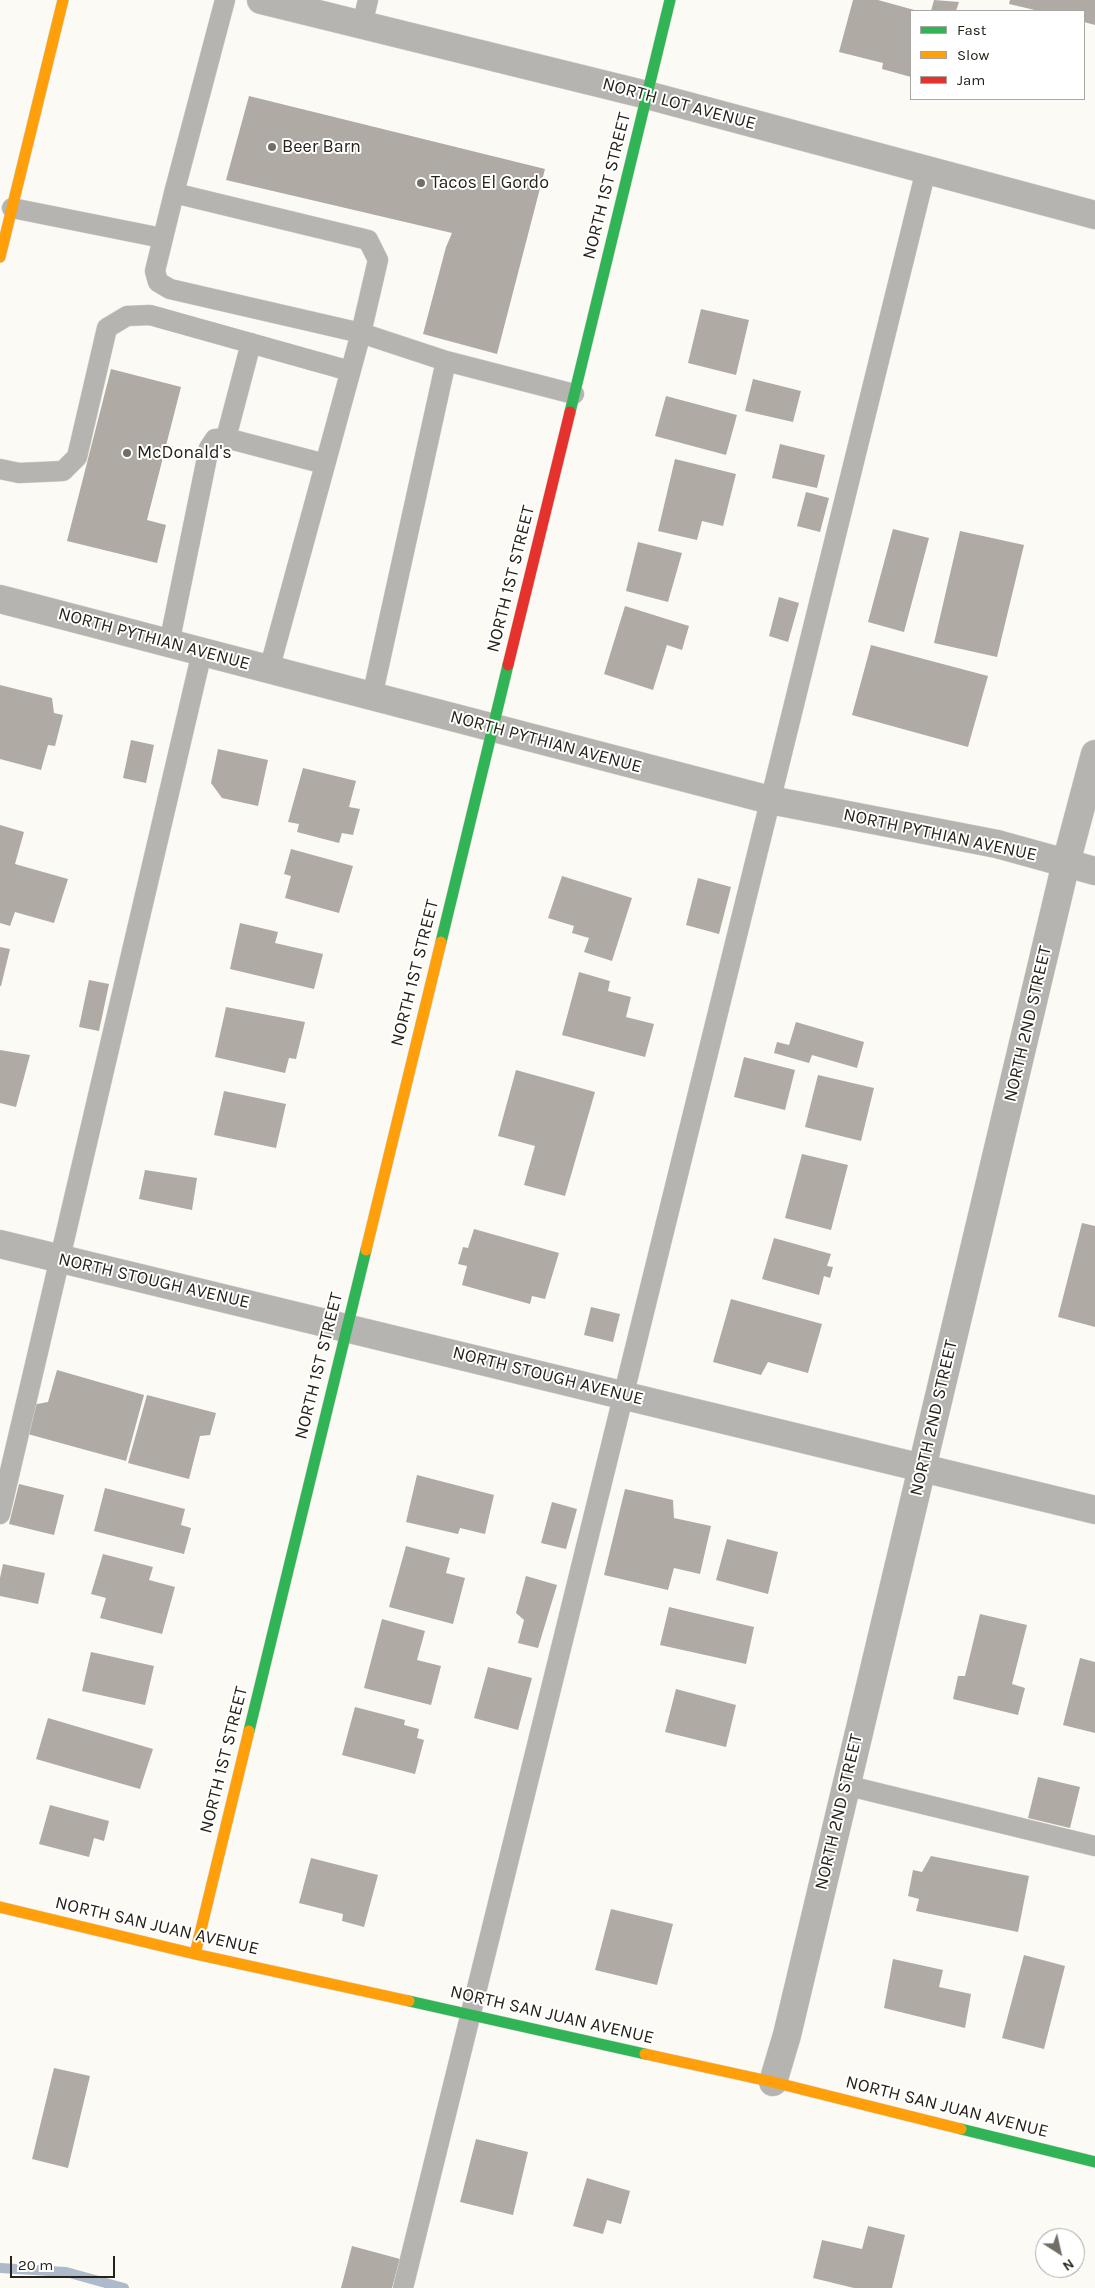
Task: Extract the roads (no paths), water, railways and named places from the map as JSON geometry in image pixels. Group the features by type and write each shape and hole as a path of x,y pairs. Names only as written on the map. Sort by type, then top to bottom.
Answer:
{"main road":[{"path":"0,257 62,0"},
{"name":"NORTH 1ST STREET","path":"195,1954 670,0"},
{"name":"NORTH SAN JUAN AVENUE","path":"0,1907 195,1954 774,2082 1095,2162"}],"street":[{"name":"NORTH LOT AVENUE","path":"261,0 365,12 647,95 1095,215"},
{"name":"NORTH PYTHIAN AVENUE","path":"0,599 770,800 997,844 1095,871"},
{"name":"NORTH 2ND STREET","path":"774,2082 1066,863 1095,754"},
{"name":"NORTH STOUGH AVENUE","path":"0,1244 1095,1510"}],"lane":[{"path":"225,0 154,271 158,282 170,289 361,333 446,362 574,394"},
{"path":"403,2288 926,170"},
{"path":"174,193 368,240 378,260 361,333 270,670"},
{"path":"12,208 162,238"},
{"path":"0,468 19,473 63,471 77,457 107,328 127,316 150,316 350,371"},
{"path":"226,438 250,343"},
{"path":"372,697 446,362"},
{"path":"169,644 209,448 215,439 226,438 325,464"},
{"path":"0,1514 202,652"},
{"path":"845,1785 1095,1846"}],"waterway":[{"path":"0,2268 66,2272 124,2288"}],"place":[{"name":"Beer Barn","path":"272,147"},
{"name":"Tacos El Gordo","path":"421,183"},
{"name":"McDonald's","path":"127,453"}]}
